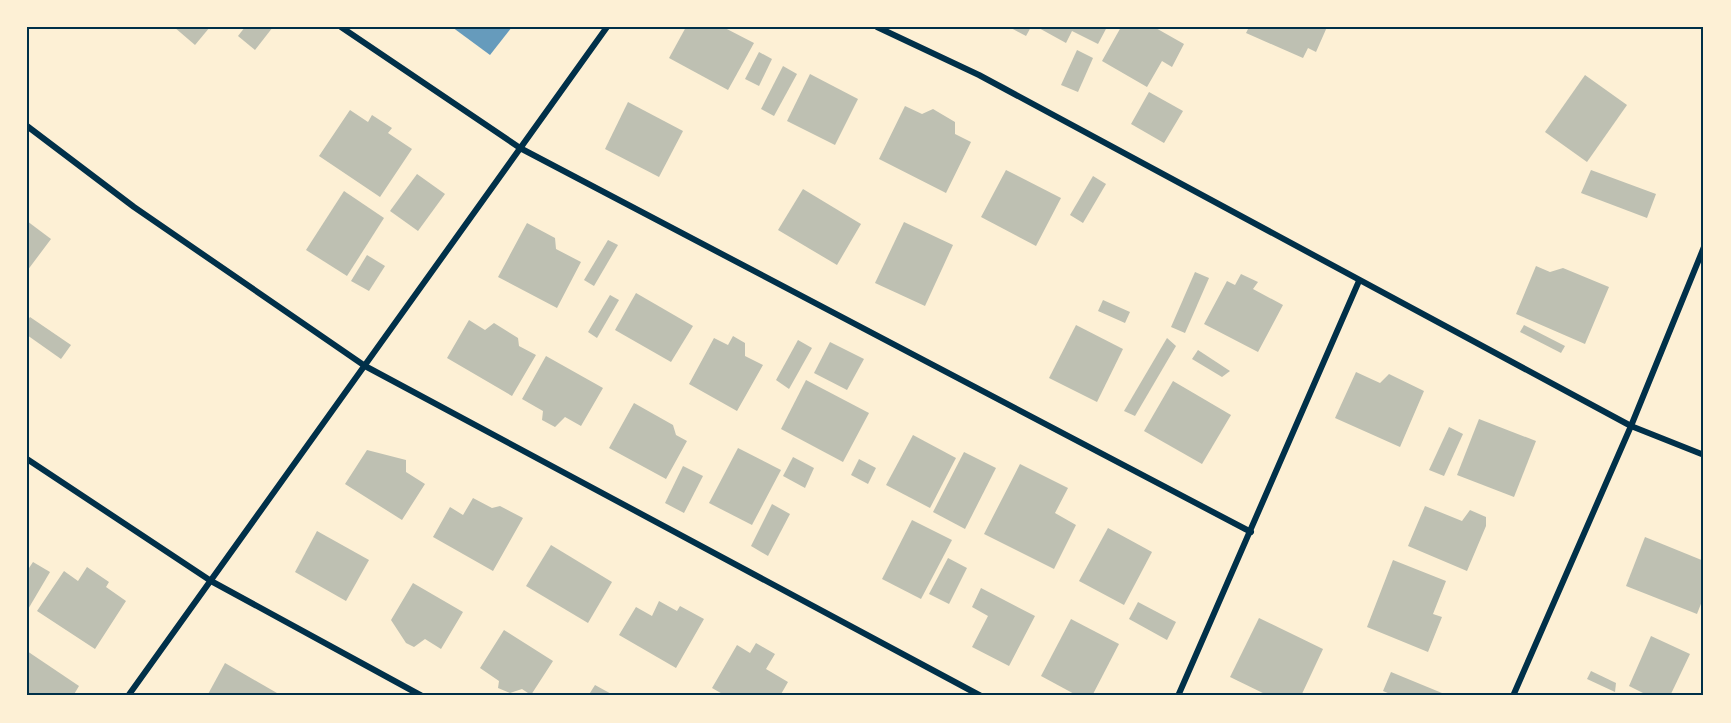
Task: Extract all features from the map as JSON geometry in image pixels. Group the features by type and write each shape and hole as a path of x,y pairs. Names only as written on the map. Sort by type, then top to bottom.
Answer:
{"street":[{"path":"340,27 520,148 1251,532"},
{"path":"128,696 608,27"},
{"path":"877,27 979,75 1631,426 1704,454"},
{"path":"27,126 134,207 365,366 981,696"},
{"path":"1513,696 1631,426 1704,247"},
{"path":"1179,696 1359,281"},
{"path":"27,459 211,581 422,696"}],"water":[{"path":"452,27 512,27 490,55"}],"building":[{"path":"174,27 210,27 195,45"},
{"path":"245,27 273,27 255,50 238,36"},
{"path":"686,27 723,27 754,43 728,90 669,58"},
{"path":"1009,27 1031,27 1026,36"},
{"path":"1037,27 1107,27 1098,44 1072,31 1066,43"},
{"path":"1121,27 1154,27 1184,44 1172,67 1162,61 1147,87 1102,61"},
{"path":"1249,27 1327,27 1316,52 1308,48 1303,58 1246,33"},
{"path":"1077,50 1093,58 1078,92 1061,85"},
{"path":"759,52 772,59 759,86 745,79"},
{"path":"783,66 797,74 774,116 761,109"},
{"path":"810,74 858,99 835,145 787,121"},
{"path":"1585,75 1627,105 1587,162 1545,132"},
{"path":"1149,92 1183,111 1164,143 1131,124"},
{"path":"628,102 683,131 659,177 605,149"},
{"path":"905,106 922,114 933,109 955,122 955,134 971,142 946,193 879,159"},
{"path":"350,110 368,122 372,115 392,128 388,133 412,149 380,197 319,156"},
{"path":"1006,170 1061,198 1036,246 981,217"},
{"path":"1591,170 1656,194 1647,218 1581,193"},
{"path":"417,174 445,194 418,231 390,211"},
{"path":"1093,176 1106,184 1083,223 1070,215"},
{"path":"803,189 861,224 837,265 778,230"},
{"path":"344,191 384,218 347,276 306,250"},
{"path":"27,221 51,239 27,271"},
{"path":"904,222 953,245 925,306 875,283"},
{"path":"527,223 555,238 556,249 581,262 557,308 498,277"},
{"path":"608,240 618,245 594,286 584,280"},
{"path":"367,255 385,266 369,291 351,281"},
{"path":"1536,266 1550,272 1563,268 1609,287 1585,344 1516,314"},
{"path":"1195,272 1209,278 1185,333 1171,327"},
{"path":"1241,274 1258,282 1253,289 1283,305 1258,352 1204,324 1227,281 1235,285"},
{"path":"636,293 693,326 671,362 615,330"},
{"path":"610,295 619,300 597,338 588,332"},
{"path":"1103,300 1130,312 1125,323 1098,311"},
{"path":"30,317 71,345 61,359 27,335 27,321"},
{"path":"469,320 485,330 494,323 518,338 519,346 536,355 512,396 447,358"},
{"path":"1076,325 1123,349 1097,402 1049,378"},
{"path":"1524,325 1565,346 1561,353 1520,332"},
{"path":"733,336 745,343 745,356 763,365 737,411 689,384 714,338 728,345"},
{"path":"1167,338 1176,346 1135,416 1124,411"},
{"path":"798,340 812,348 789,389 776,380"},
{"path":"830,342 864,359 847,390 814,373"},
{"path":"1198,350 1230,371 1222,377 1192,359"},
{"path":"546,356 603,388 581,426 565,417 555,427 542,420 543,411 522,399"},
{"path":"1356,372 1380,383 1389,374 1424,391 1400,447 1335,418"},
{"path":"806,380 869,413 843,462 781,429"},
{"path":"1173,381 1231,415 1202,464 1144,431"},
{"path":"634,403 673,425 676,435 687,441 666,479 609,448"},
{"path":"1479,419 1536,441 1514,497 1457,475"},
{"path":"1449,427 1463,434 1444,476 1429,470"},
{"path":"913,435 956,458 930,508 886,485"},
{"path":"738,448 781,470 752,525 709,503"},
{"path":"367,450 406,460 406,472 425,484 402,520 345,484"},
{"path":"964,452 996,468 965,529 933,512"},
{"path":"793,457 814,468 805,488 783,476"},
{"path":"859,459 876,468 868,484 851,475"},
{"path":"1020,464 1068,488 1055,513 1076,525 1054,569 984,534"},
{"path":"683,466 703,476 684,513 665,503"},
{"path":"473,498 492,508 500,506 523,518 493,571 433,537 450,507 463,515"},
{"path":"772,504 790,514 768,556 751,546"},
{"path":"1425,506 1462,521 1470,510 1486,517 1486,526 1467,571 1408,546"},
{"path":"912,520 952,540 921,599 882,579"},
{"path":"1108,528 1152,552 1124,605 1079,581"},
{"path":"317,531 369,560 346,601 295,572"},
{"path":"1645,537 1704,561 1704,596 1697,614 1626,586"},
{"path":"551,545 612,582 588,623 526,586"},
{"path":"948,558 967,568 949,604 929,594"},
{"path":"1393,560 1446,581 1433,614 1442,617 1428,652 1367,627"},
{"path":"33,562 50,572 27,611 27,571"},
{"path":"87,567 109,582 106,587 126,601 95,649 37,611 64,571 78,581"},
{"path":"413,583 463,612 441,649 425,639 414,647 406,643 391,620"},
{"path":"981,588 1035,616 1009,666 972,647 988,616 972,607"},
{"path":"659,601 677,611 680,606 704,619 676,668 619,635 636,607 652,616"},
{"path":"1138,602 1176,622 1167,640 1129,619"},
{"path":"1259,618 1323,649 1301,696 1269,696 1230,677"},
{"path":"1071,619 1119,644 1092,696 1078,696 1041,676"},
{"path":"504,630 553,661 531,695 522,689 510,693 498,688 499,681 480,668"},
{"path":"1651,636 1690,654 1670,696 1649,696 1629,686"},
{"path":"756,643 775,654 766,669 788,682 780,696 726,696 712,688 737,645 750,653"},
{"path":"27,651 79,686 73,696 27,696"},
{"path":"225,663 277,693 275,696 207,696"},
{"path":"1591,671 1616,683 1615,692 1587,679"},
{"path":"1391,672 1442,693 1441,696 1395,696 1383,691"},
{"path":"595,685 615,696 588,696"}]}
